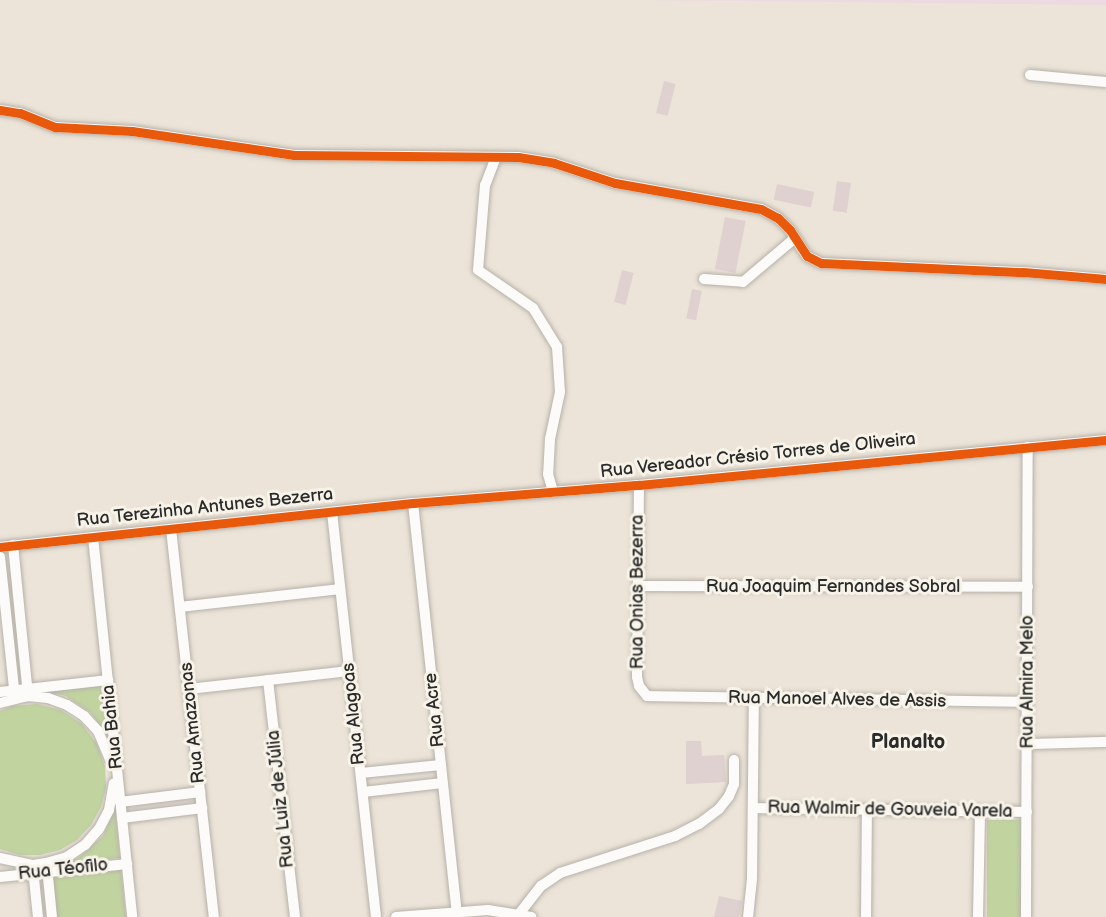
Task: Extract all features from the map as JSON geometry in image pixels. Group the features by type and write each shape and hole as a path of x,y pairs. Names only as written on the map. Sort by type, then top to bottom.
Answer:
{"street":[{"path":"1030,75 1106,82"},
{"path":"0,110 20,114 55,128 132,131 294,155 357,158 518,157 554,163 615,183 761,209 778,218 807,256 821,263 1023,272 1106,279"},
{"path":"496,157 485,185 478,270 533,308 557,347 560,392 550,439 548,474 553,492"},
{"path":"704,279 743,282 795,238"},
{"name":"Rua Vereador Crésio Torres de Oliveira","path":"413,503 639,485 1106,440"},
{"name":"Rua Almira Melo","path":"1026,917 1028,447"},
{"name":"Rua Onias Bezerra","path":"639,485 637,677 639,686 647,696"},
{"name":"Rua Terezinha Antunes Bezerra","path":"0,547 413,503"},
{"name":"Rua Acre","path":"413,503 456,914"},
{"name":"Rua Alagoas","path":"332,512 376,917"},
{"name":"Rua Amazonas","path":"171,529 214,917"},
{"name":"Rua Bahia","path":"93,537 132,917"},
{"path":"13,545 28,693"},
{"path":"0,557 14,694"},
{"name":"Rua Joaquim Fernandes Sobral","path":"638,586 1028,586"},
{"path":"180,607 340,589"},
{"path":"189,689 350,671"},
{"path":"0,692 28,693 108,680"},
{"name":"Rua Luiz de Júlia","path":"268,680 295,917"},
{"path":"28,693 67,705 84,716 98,730 115,767 114,789 109,810 99,829 84,845 47,868 52,917"},
{"path":"0,703 14,694"},
{"name":"Rua Manoel Alves de Assis","path":"647,696 1028,702"},
{"path":"748,917 753,808 754,699"},
{"path":"1028,744 1106,742"},
{"path":"519,914 541,886 560,873 675,836 699,824 719,809 729,796 734,784 734,760"},
{"path":"361,773 441,765"},
{"path":"363,792 442,783"},
{"path":"120,802 200,792"},
{"path":"122,818 202,808"},
{"name":"Rua Walmir de Gouveia Varela","path":"753,808 1028,812"},
{"path":"866,917 867,811"},
{"path":"978,917 980,812"},
{"path":"0,858 33,870 38,917"},
{"name":"Rua Téofilo","path":"0,877 47,868 127,864"},
{"path":"396,917 488,910 531,917"}],"shaded area":[{"path":"641,0 1106,0 1106,5"}],"green space":[{"path":"102,685 107,736 91,713 66,696 49,692"},
{"path":"37,704 61,710 82,724 97,744 105,767 106,788 101,807 91,825 77,840 60,850 40,855 20,855 0,849 0,711 12,706"},
{"path":"115,807 120,858 65,864 78,858 103,836"},
{"path":"987,820 1021,820 1021,917 987,917"},
{"path":"121,870 126,917 57,917 53,878"}],"building":[{"path":"664,81 676,84 668,116 656,113"},
{"path":"837,181 851,183 847,213 833,211"},
{"path":"777,184 814,192 811,208 774,200"},
{"path":"725,217 746,221 736,273 715,269"},
{"path":"622,270 634,273 626,305 614,302"},
{"path":"692,289 702,291 696,320 686,318"},
{"path":"686,741 701,741 702,756 724,755 726,782 686,784"},
{"path":"719,896 742,901 739,917 714,917"}],"cycle path":[{"path":"0,110 20,113 55,127 132,131 294,155 518,157 554,163 615,183 761,209 778,218 790,230 807,256 821,263 1023,272 1106,279"},
{"path":"0,547 413,503 639,485 1106,440"}],"district":[{"name":"Planalto","path":"908,742"}]}
